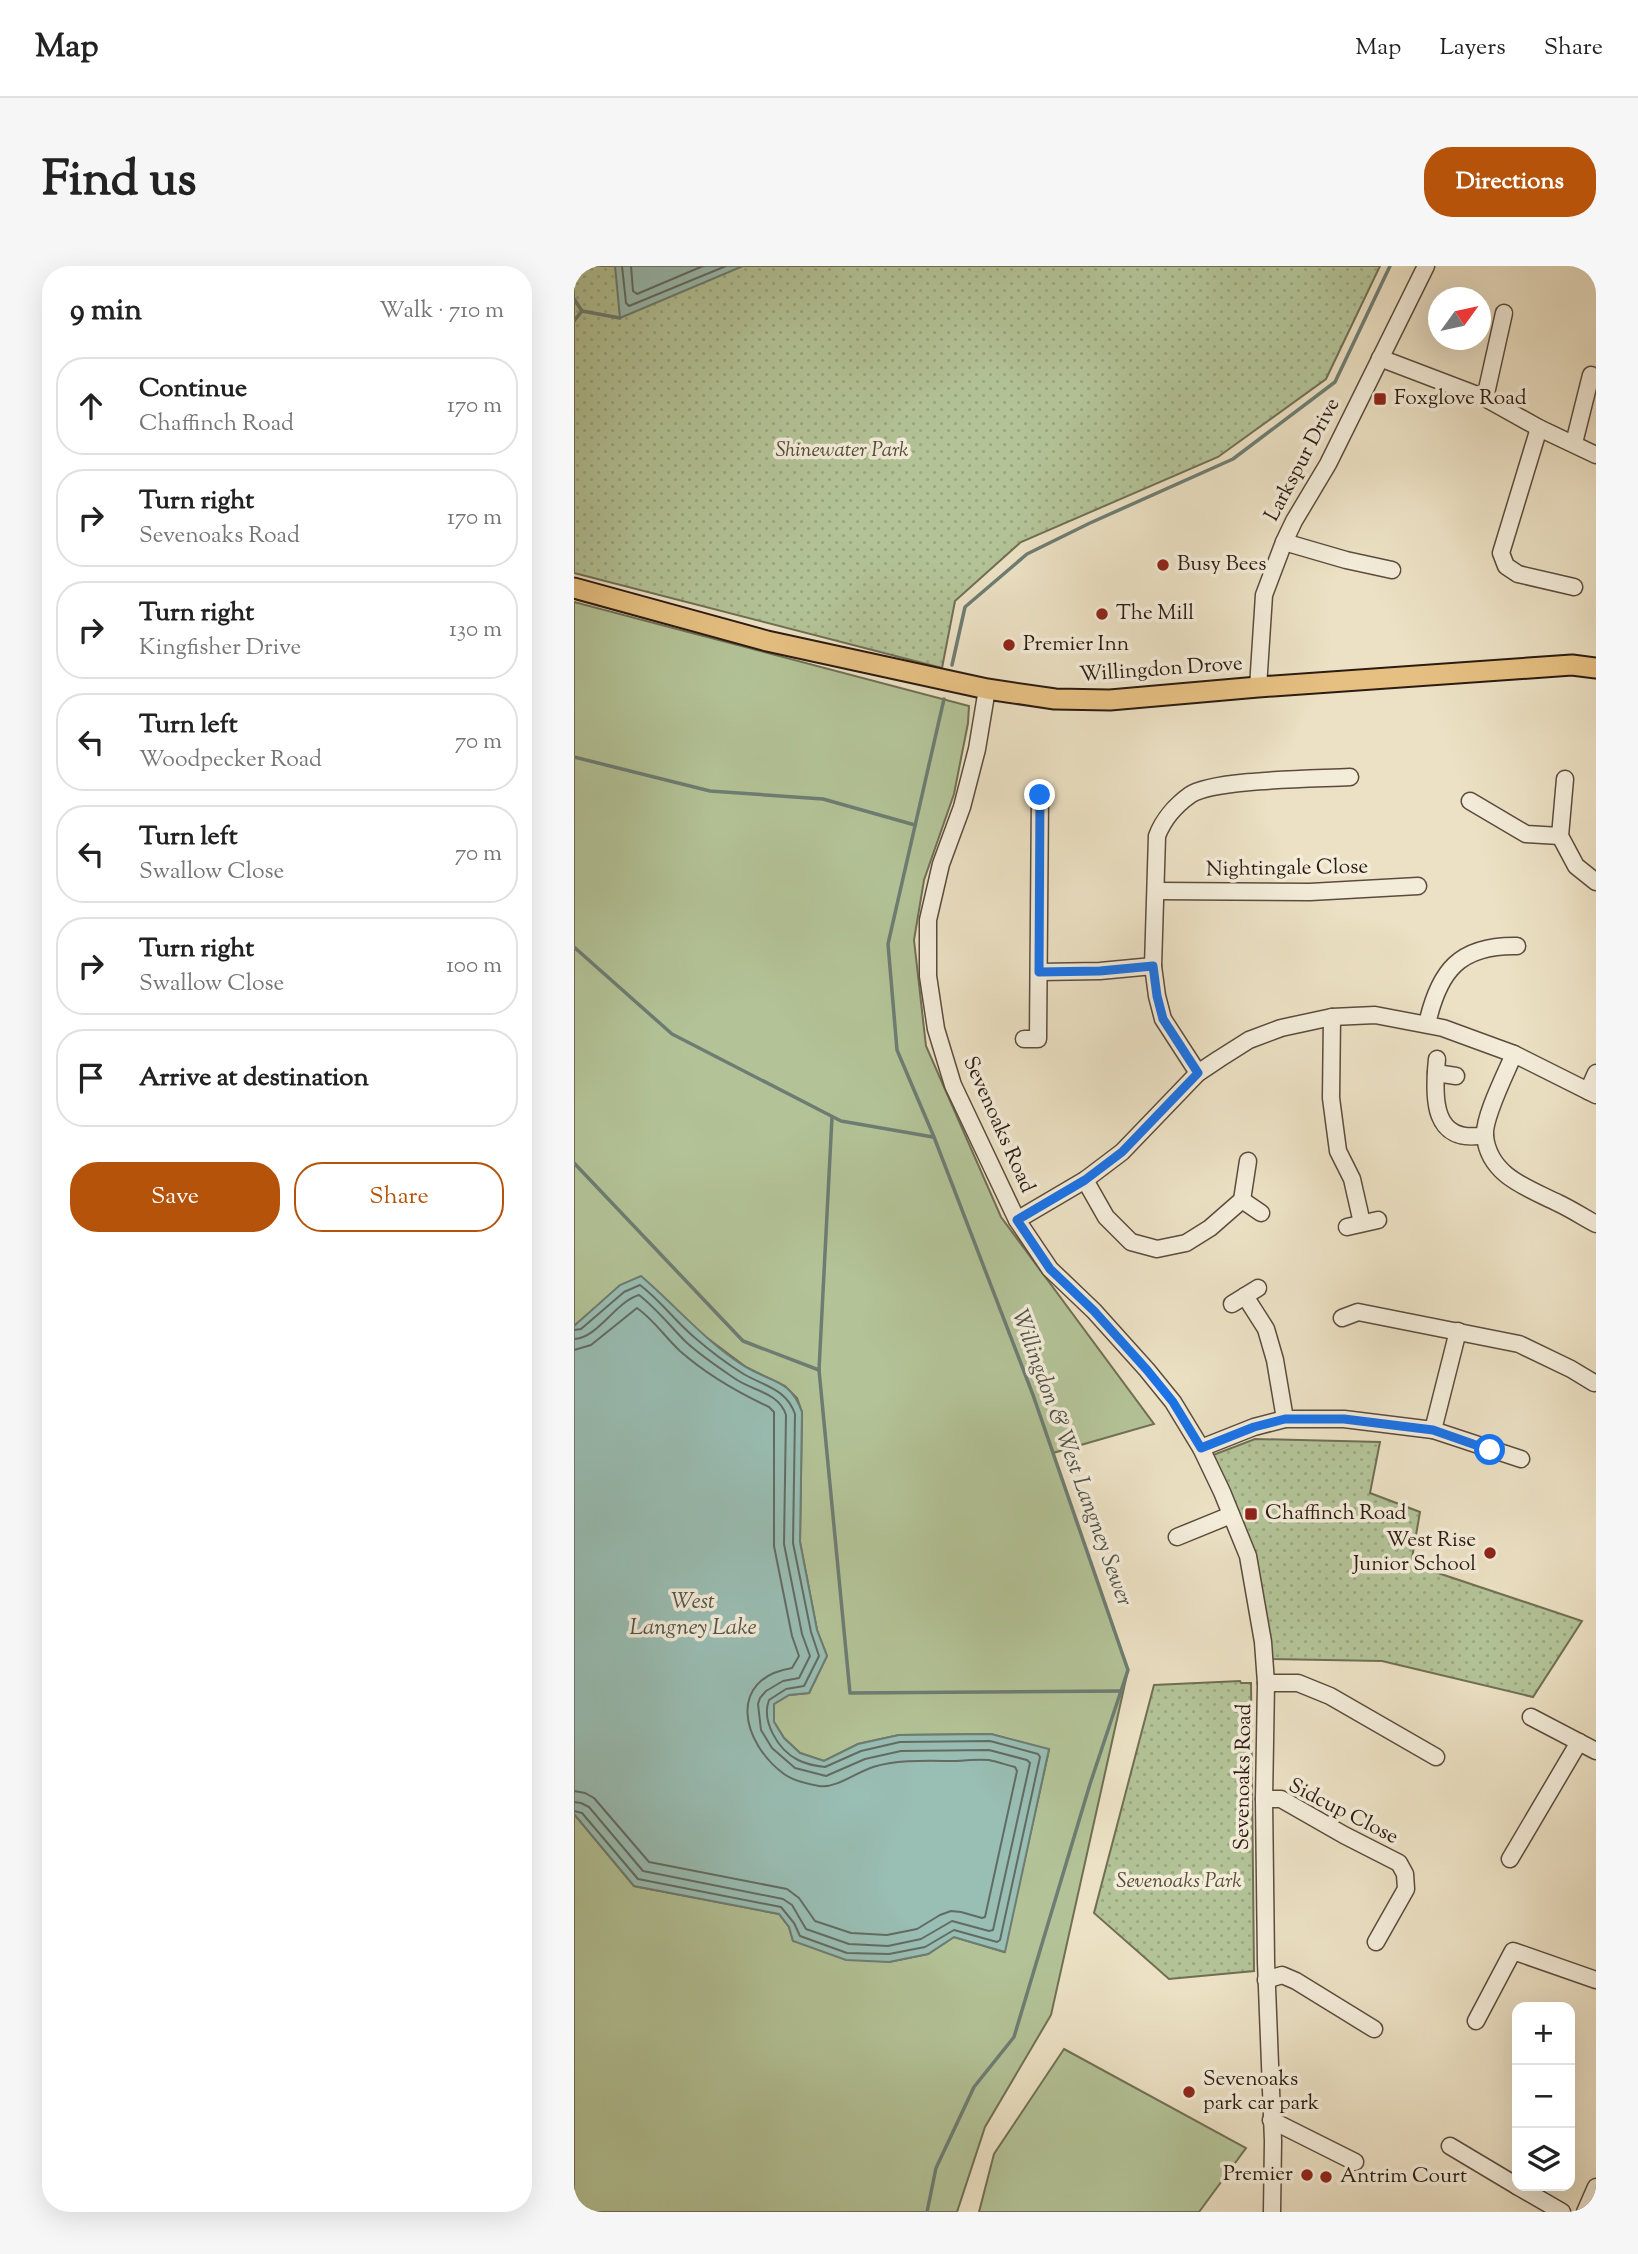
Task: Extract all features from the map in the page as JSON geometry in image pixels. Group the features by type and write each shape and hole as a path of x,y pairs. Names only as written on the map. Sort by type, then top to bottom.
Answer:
{"main road":[{"name":"Willingdon Drove","path":"574,589 767,641 988,690 1055,699 1110,700 1572,665 1596,668"}],"street":[{"name":"Larkspur Drive","path":"1258,687 1264,595 1284,542 1328,464 1426,266"},
{"path":"1485,398 1504,313"},
{"path":"1380,358 1485,398 1596,455"},
{"path":"1574,443 1591,374"},
{"path":"1539,428 1502,552 1506,566 1518,575 1574,587"},
{"path":"1284,542 1391,570"},
{"name":"Sevenoaks Road","path":"988,690 962,807 941,864 928,920 928,976 936,1029 953,1085 1017,1220 1050,1269 1094,1311 1173,1402 1201,1448 1248,1556 1263,1642 1266,1683 1266,1980 1271,2052 1272,2212"},
{"path":"1198,1073 1163,1019 1157,996 1153,966 1157,836 1161,825 1191,794 1213,785 1350,777"},
{"path":"1564,779 1560,836 1576,866 1596,882"},
{"path":"1024,1039 1038,1040 1040,795"},
{"path":"1470,802 1526,834 1560,836"},
{"name":"Nightingale Close","path":"1156,891 1310,892 1418,886"},
{"path":"1427,1024 1433,1000 1443,979 1460,960 1475,950 1517,946"},
{"path":"1039,972 1100,971 1153,966"},
{"path":"1017,1220 1085,1180 1122,1152 1198,1073 1249,1040 1281,1028 1332,1017 1375,1015 1427,1024 1467,1036 1514,1054 1592,1093 1596,1073"},
{"path":"1332,1017 1331,1098 1338,1152 1352,1179 1362,1223"},
{"path":"1514,1054 1488,1116 1485,1135 1491,1154 1504,1174 1525,1189 1596,1224"},
{"path":"1456,1076 1436,1066 1437,1107 1444,1125 1455,1135 1470,1138 1485,1135"},
{"path":"1085,1180 1106,1217 1131,1242 1157,1249 1186,1243 1210,1228 1242,1200 1248,1161"},
{"path":"1242,1200 1261,1213"},
{"path":"1357,1295 1358,1312"},
{"path":"1245,1296 1266,1329 1275,1360 1285,1419"},
{"path":"1342,1318 1358,1312 1520,1344 1594,1383"},
{"path":"1433,1430 1458,1331"},
{"path":"1201,1448 1254,1427 1285,1419 1344,1419 1433,1430 1521,1460"},
{"path":"1177,1537 1231,1515"},
{"path":"1266,1683 1298,1684 1330,1696 1436,1757"},
{"path":"1531,1717 1596,1751"},
{"path":"1510,1859 1579,1742"},
{"name":"Sidcup Close","path":"1264,1799 1281,1799 1399,1863 1405,1874 1406,1888 1376,1942"},
{"path":"1476,2021 1513,1951 1596,1980"},
{"path":"1266,1980 1282,1975 1296,1981 1374,2029"},
{"path":"1271,2120 1355,2162"},
{"path":"1450,2146 1512,2183"},
{"path":"1585,2212 1596,2188"},
{"path":"1526,2191 1562,2212"}],"green space":[{"name":"Shinewater Park","path":"574,266 1380,266 1326,379 1218,457 1021,542 955,601 942,668 574,573"},
{"path":"574,602 969,706 954,794 924,880 914,940 926,1046 1001,1217 1154,1424 1053,1453 1128,1670 1051,2015 985,2127 957,2212 574,2212 574,1814 634,1886 779,1914 789,1927 793,1941 889,1962 928,1954 954,1937 1004,1952 1049,1750 991,1734 899,1735 858,1744 824,1761 800,1753 784,1738 774,1722 774,1704 789,1695 809,1693 827,1656 817,1630 800,1542 802,1412 797,1398 785,1386 746,1367 698,1331 620,1286 574,1326"},
{"path":"1255,1439 1380,1442 1370,1493 1420,1512 1411,1564 1582,1621 1533,1697 1382,1661 1270,1659 1251,1549 1213,1455"},
{"name":"Sevenoaks Park","path":"1240,1681 1251,1683 1254,1971 1169,1979 1094,1913 1154,1685"},
{"path":"1064,2049 1246,2148 1199,2212 979,2212 994,2154"}],"water":[{"path":"615,266 743,266 620,318"},
{"name":"West Langney Lake","path":"641,1276 730,1356 785,1387 792,1393 802,1412 800,1542 817,1630 827,1656 809,1693 789,1695 774,1704 774,1722 784,1738 800,1753 824,1761 858,1744 899,1735 991,1734 1049,1749 1005,1952 954,1937 928,1954 889,1962 846,1960 793,1941 789,1927 779,1914 634,1886 574,1814 574,1326 620,1285"}],"waterway":[{"name":"Willingdon & West Langney Sewer","path":"952,665 965,607 1027,554 1233,459 1335,382 1390,266"},
{"path":"574,299 582,311"},
{"path":"582,311 620,318"},
{"path":"574,321 582,311"},
{"name":"Willingdon & West Langney Sewer","path":"927,2212 936,2168 974,2087 1014,2037 1090,1784 1128,1670 1033,1395 934,1137 897,1050 888,944 944,699"},
{"path":"574,757 710,791 823,799 915,825"},
{"path":"574,947 672,1034 841,1121 933,1137"},
{"path":"832,1117 819,1370 850,1693 1121,1691"},
{"path":"574,1163 743,1341 819,1370"}],"place":[{"name":"Foxglove Road","path":"1380,399"},
{"name":"Busy Bees","path":"1163,565"},
{"name":"The Mill","path":"1102,614"},
{"name":"Premier Inn","path":"1009,645"},
{"name":"Chaffinch Road","path":"1251,1514"},
{"name":"West Rise Junior School","path":"1490,1553"},
{"name":"Sevenoaks park car park","path":"1189,2092"},
{"name":"Premier","path":"1307,2175"},
{"name":"Antrim Court","path":"1326,2177"}],"route":[{"path":"1040,795 1039,972 1100,971 1153,966 1163,1019 1198,1073 1122,1152 1059,1197 1017,1220 1050,1269 1094,1311 1147,1370 1173,1402 1201,1448 1254,1427 1285,1419 1344,1419 1433,1430 1490,1450"}]}
